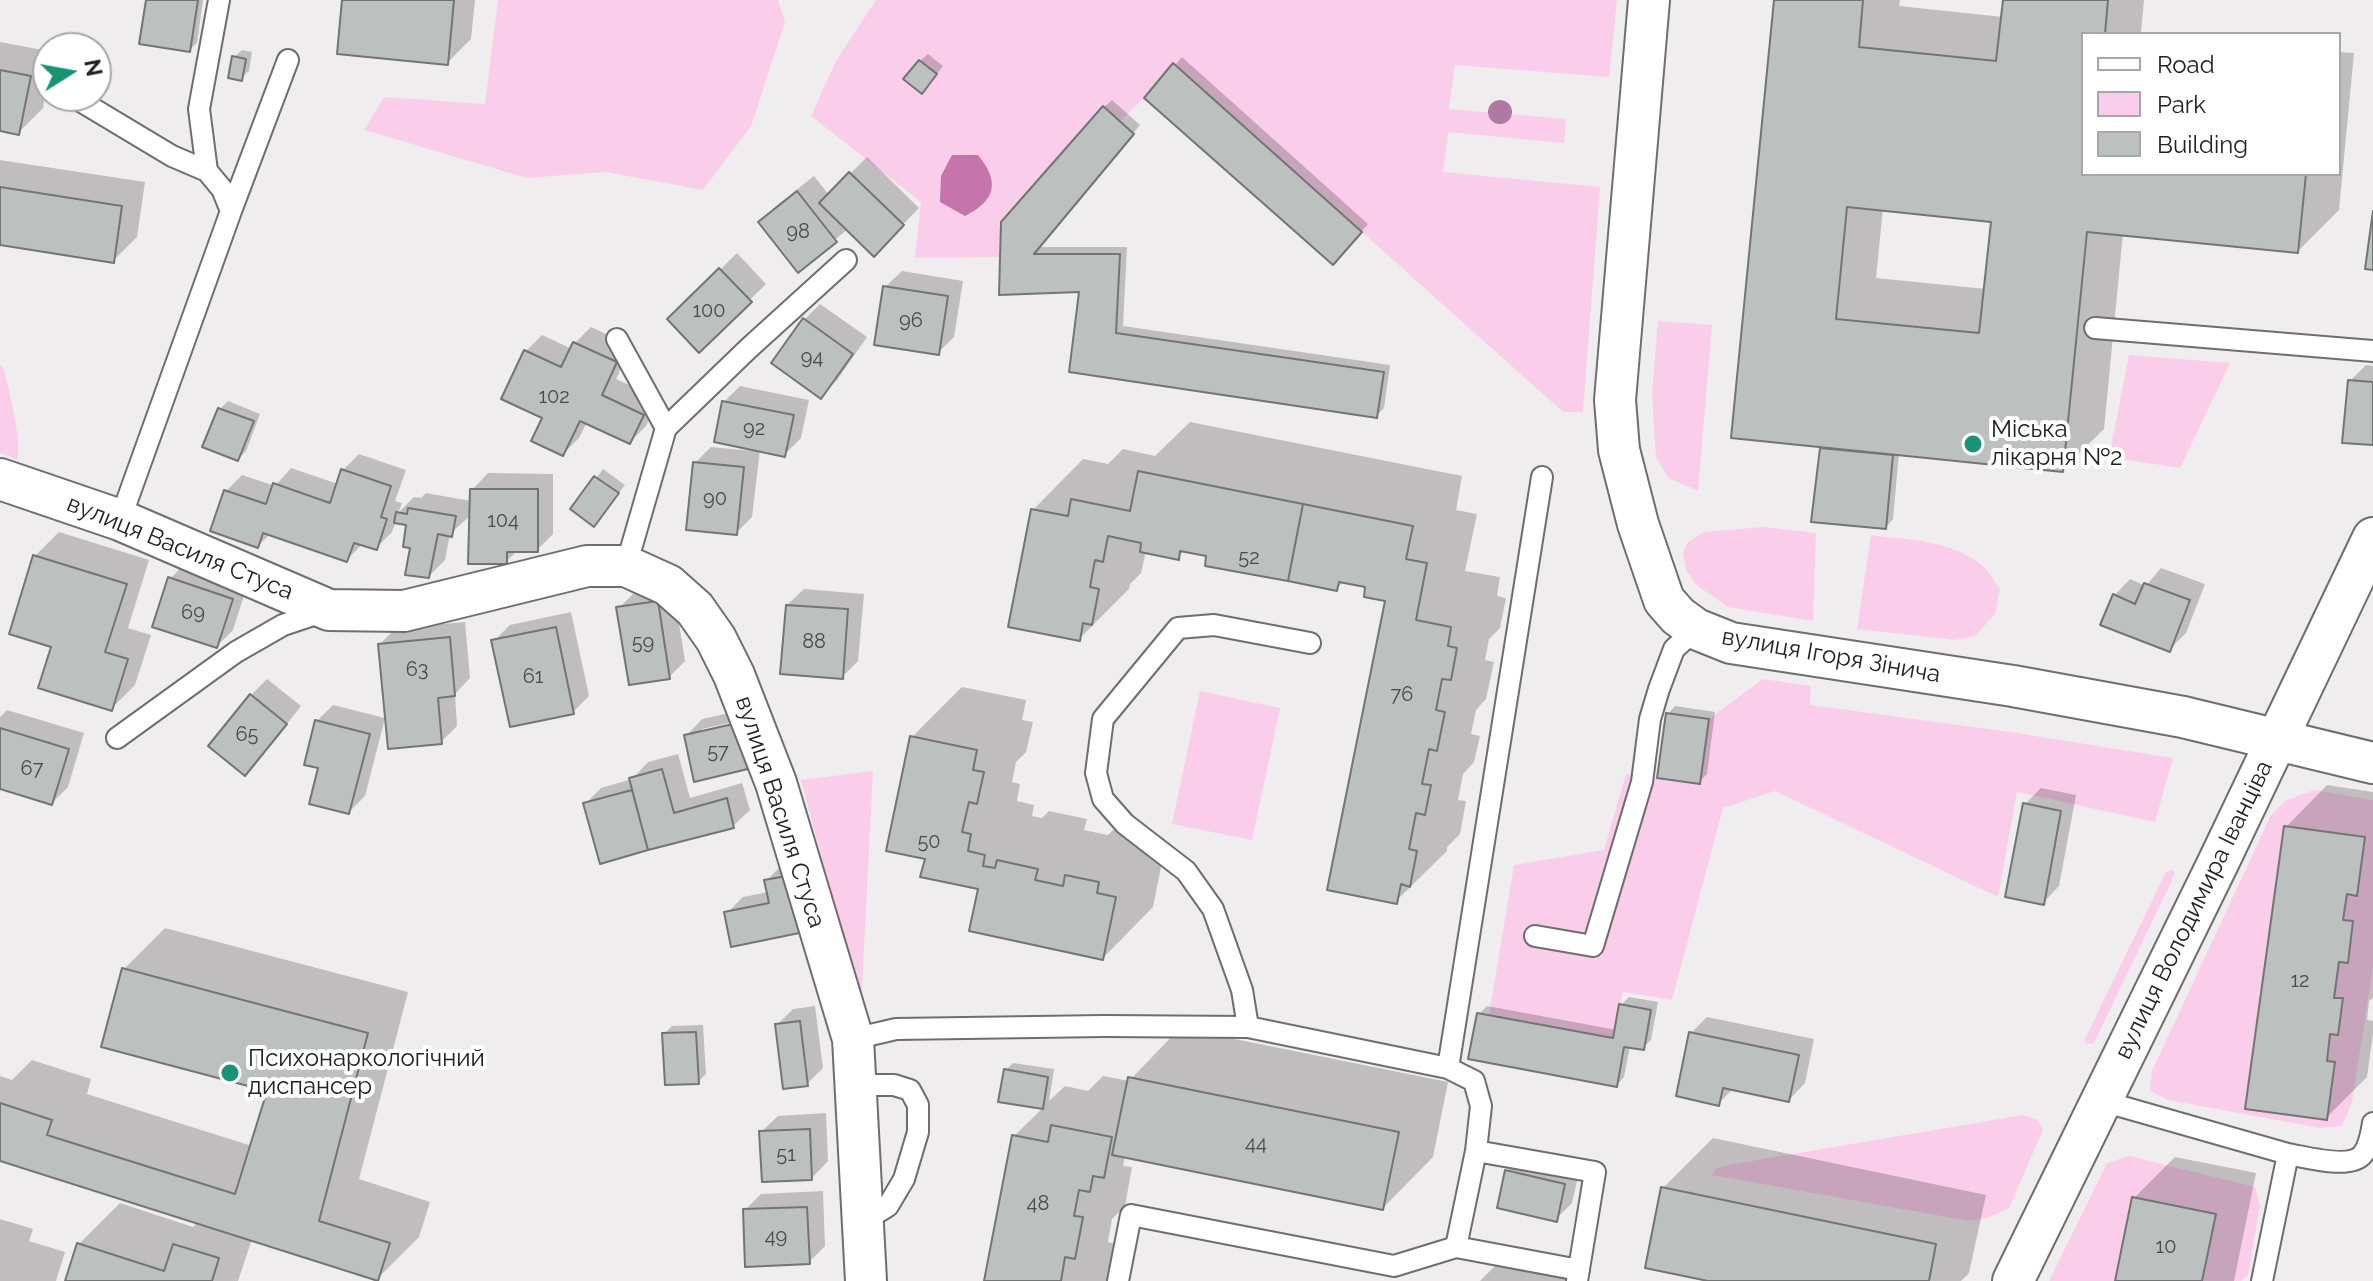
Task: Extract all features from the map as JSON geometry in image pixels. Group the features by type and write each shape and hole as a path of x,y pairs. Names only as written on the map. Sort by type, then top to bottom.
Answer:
{"street":[{"name":"вулиця Ігоря Зінича","path":"1649,0 1615,400 1619,450 1638,524 1664,600 1678,616 1696,629 1731,643 2013,686 2183,717 2373,763"},
{"name":"вулиця Василя Стуса","path":"0,479 120,520 329,610 404,611 587,566 626,566 668,585 695,609 716,639 734,675 776,783 853,1039 866,1281"},
{"name":"вулиця Володимира Іванціва","path":"2013,1281 2373,538"}],"lane":[{"path":"207,171 199,109 219,0"},
{"path":"120,520 288,60"},
{"path":"99,112 172,156 207,171 222,189 231,211"},
{"path":"626,566 666,428 846,260"},
{"path":"2095,328 2373,351"},
{"path":"617,339 666,428"},
{"path":"1448,1068 1542,477"},
{"path":"117,738 236,652 283,625 329,610"},
{"path":"1248,1027 1242,990 1213,909 1186,871 1125,824 1103,799 1096,773 1103,719 1178,628 1214,625 1310,643"},
{"path":"1535,936 1593,946 1642,782 1650,719 1659,689 1674,649 1696,629"},
{"path":"853,1039 896,1029 1248,1027 1448,1068 1474,1081 1481,1106 1476,1151 1456,1247"},
{"path":"855,1085 894,1085 910,1090 918,1105 918,1132 904,1179 888,1206 862,1222"},
{"path":"2102,1101 2288,1154 2348,1163 2362,1157 2373,1123"},
{"path":"1118,1281 1131,1215 1394,1266 1456,1247 1578,1276 1595,1172 1476,1151"},
{"path":"2262,1281 2288,1154"}],"green space":[{"path":"498,0 778,0 785,22 751,126 703,190 606,172 527,178 364,130 384,97 485,104"},
{"path":"876,0 1617,0 1609,77 1455,65 1449,109 1566,119 1564,143 1448,132 1443,172 1600,187 1583,412 1563,412 1173,63 1120,121 1102,107 1001,222 1000,257 915,258 921,202 811,116 837,59"},
{"path":"1658,321 1712,325 1698,491 1669,478 1656,458 1652,394"},
{"path":"2129,355 2230,363 2180,468 2109,457"},
{"path":"0,365 4,368 14,416 17,460 0,453"},
{"path":"1764,527 1816,533 1813,621 1728,607 1695,584 1686,570 1683,553 1688,542 1704,532"},
{"path":"1871,535 1931,543 1973,559 1987,570 2000,589 1995,614 1975,636 1955,640 1857,629"},
{"path":"1763,679 1811,686 1810,705 2173,758 2155,822 2017,792 1998,897 1775,791 1723,808 1672,1000 1623,992 1613,1038 1489,1015 1514,865 1604,850 1626,774 1699,784 1709,719"},
{"path":"1200,691 1280,708 1252,840 1172,824"},
{"path":"873,771 861,1005 801,780"},
{"path":"2314,790 2373,800 2373,967 2352,1102 2342,1126 2320,1128 2168,1100 2150,1091 2152,1071 2271,815 2285,801"},
{"path":"2172,870 2175,874 2094,1043 2087,1044 2084,1041 2166,872"},
{"path":"2023,1115 2038,1120 2043,1130 2009,1208 1987,1218 1969,1221 1712,1175 1717,1168 1728,1165"},
{"path":"2130,1156 2255,1187 2260,1206 2248,1275 2241,1281 2049,1281 2107,1163"}],"shaded area":[{"path":"952,155 978,155 992,182 989,197 965,216 940,202 941,176"}],"building":[{"path":"146,0 198,0 190,52 139,44"},
{"path":"342,0 454,0 448,65 337,54"},
{"path":"1774,0 1863,0 1859,47 1996,61 2003,0 2108,0 2105,32 2081,32 2081,176 2306,176 2298,253 2087,232 2063,472 1731,438","holes":["1847,207 1991,222 1979,333 1836,319"]},
{"path":"232,56 246,59 242,81 228,78"},
{"path":"919,60 937,74 922,94 903,79"},
{"path":"1173,63 1362,232 1333,265 1144,98"},
{"path":"0,70 31,76 19,135 0,131"},
{"path":"1103,106 1134,134 1034,254 1120,254 1116,333 1384,372 1377,418 1069,372 1079,292 999,295 1001,222"},
{"path":"849,172 904,225 874,257 819,203"},
{"path":"0,187 122,206 114,263 0,245"},
{"path":"797,191 837,242 798,273 758,222"},
{"path":"2373,211 2373,270 2365,269"},
{"path":"719,268 752,302 699,353 667,319"},
{"path":"883,286 948,296 939,355 874,345"},
{"path":"803,318 853,354 821,399 771,363"},
{"path":"573,342 617,362 602,395 644,415 630,444 580,421 563,456 531,441 542,418 501,399 524,350 561,367"},
{"path":"2348,380 2373,382 2373,445 2342,443"},
{"path":"722,401 794,415 785,457 714,442"},
{"path":"218,408 254,421 238,461 202,447"},
{"path":"1820,448 1893,455 1886,529 1811,522"},
{"path":"693,462 744,467 737,535 686,530"},
{"path":"341,469 391,486 381,517 387,519 377,550 354,543 347,562 263,533 258,548 210,531 224,490 266,504 273,483 330,503"},
{"path":"1138,471 1303,504 1288,581 1205,566 1206,556 1180,551 1179,560 1140,552 1141,543 1108,536 1103,562 1095,560 1090,587 1099,589 1092,625 1083,623 1080,641 1008,627 1031,509 1068,516 1071,499 1130,511"},
{"path":"594,476 619,493 594,527 570,509"},
{"path":"470,489 538,489 538,552 507,552 507,564 468,564"},
{"path":"1303,504 1413,526 1406,559 1427,563 1416,620 1451,627 1448,646 1457,648 1451,680 1442,679 1436,710 1445,712 1437,751 1429,749 1422,784 1431,785 1425,815 1416,813 1409,849 1417,851 1410,887 1401,884 1397,904 1327,890 1385,601 1364,597 1365,587 1339,582 1337,591 1288,581"},
{"path":"408,508 456,516 452,537 438,534 429,578 405,575 410,548 403,547 406,525 394,523 396,512 407,514"},
{"path":"33,555 127,584 105,652 128,659 112,711 38,688 51,647 9,634"},
{"path":"168,577 233,599 217,648 152,627"},
{"path":"2144,583 2190,600 2170,652 2100,625 2113,594 2135,604"},
{"path":"658,601 670,679 629,685 616,607"},
{"path":"786,605 848,609 843,679 780,674"},
{"path":"556,627 574,714 510,727 491,640"},
{"path":"450,637 455,696 438,698 442,744 388,749 378,644"},
{"path":"250,694 287,724 245,776 208,746"},
{"path":"1666,713 1709,719 1700,784 1657,778"},
{"path":"315,720 370,734 349,814 309,804 318,768 304,765"},
{"path":"742,722 752,768 694,782 684,735"},
{"path":"0,728 69,749 52,805 0,789"},
{"path":"910,736 977,750 973,770 984,772 977,804 969,802 962,832 971,834 968,851 985,855 983,866 995,868 997,860 1038,869 1035,880 1063,886 1065,875 1099,882 1097,893 1116,897 1103,960 969,931 978,889 920,877 925,859 886,851"},
{"path":"662,769 674,813 727,798 734,828 648,850 629,778"},
{"path":"632,790 648,850 600,864 583,803"},
{"path":"2023,803 2061,811 2044,905 2005,897"},
{"path":"2284,826 2365,837 2357,896 2347,894 2343,920 2353,921 2348,963 2339,962 2334,998 2343,998 2338,1035 2330,1034 2327,1061 2335,1062 2327,1120 2245,1109"},
{"path":"798,874 809,931 731,947 724,912 769,903 764,880"},
{"path":"122,968 368,1033 319,1221 390,1243 378,1281 0,1161 0,1103 52,1120 47,1135 235,1194 267,1091 101,1047"},
{"path":"1619,1004 1651,1010 1644,1050 1624,1047 1617,1087 1468,1059 1477,1013 1613,1038"},
{"path":"800,1021 808,1086 783,1089 775,1024"},
{"path":"696,1032 699,1084 665,1085 662,1033"},
{"path":"1689,1032 1799,1055 1789,1102 1723,1088 1719,1106 1676,1096"},
{"path":"1004,1069 1048,1077 1043,1109 998,1102"},
{"path":"1128,1077 1399,1132 1383,1210 1112,1155"},
{"path":"1051,1125 1112,1137 1104,1178 1093,1176 1090,1192 1079,1190 1074,1216 1083,1217 1075,1259 1065,1257 1061,1281 984,1281 1012,1135 1048,1142"},
{"path":"810,1129 812,1180 762,1182 759,1131"},
{"path":"1505,1170 1565,1184 1557,1222 1497,1208"},
{"path":"1661,1187 1936,1244 1929,1281 1708,1281 1645,1268"},
{"path":"2132,1197 2216,1214 2202,1281 2115,1281"},
{"path":"807,1207 810,1264 745,1267 743,1209"},
{"path":"77,1243 164,1271 173,1244 219,1258 212,1281 65,1281"}],"place":[{"name":"Міська лікарня №2","path":"1973,444"},
{"name":"Психонаркологічний диспансер","path":"230,1073"}]}
